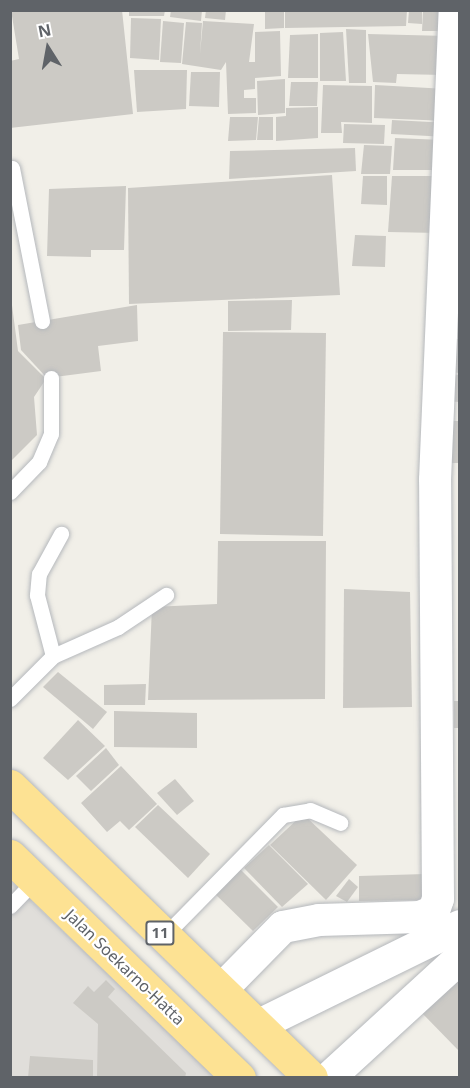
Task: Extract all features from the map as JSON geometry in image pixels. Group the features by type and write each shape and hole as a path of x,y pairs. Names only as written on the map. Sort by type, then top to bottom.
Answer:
{"highway":[{"name":"11","path":"10,786 311,1077"},
{"name":"Jalan Soekarno-Hatta","path":"10,856 239,1077"}],"street":[{"path":"221,990 283,927 320,920 420,917 434,911 438,898 435,480 455,10"},
{"path":"259,1025 459,926"},
{"path":"329,1077 459,958"}],"lane":[{"path":"12,168 42,321"},
{"path":"10,492 39,462 51,434 51,378"},
{"path":"54,656 37,596 39,574 62,534"},
{"path":"10,699 54,656 118,627 166,595"},
{"path":"164,936 283,815 310,810 340,823"},
{"path":"10,906 35,880"}],"shaded area":[{"path":"11,882 216,1077 11,1077"}],"building":[{"path":"11,10 122,10 133,114 10,128 10,61 19,59"},
{"path":"129,10 165,10 164,16 129,16"},
{"path":"171,10 202,10 201,21 170,17"},
{"path":"206,10 226,10 225,20 205,18"},
{"path":"265,10 284,10 284,28 265,29"},
{"path":"285,10 407,10 406,26 285,28"},
{"path":"409,10 422,10 422,24 408,23"},
{"path":"423,10 447,10 445,31 422,31"},
{"path":"131,18 161,19 159,60 130,58"},
{"path":"163,21 184,23 181,63 160,62"},
{"path":"203,21 254,24 249,62 255,62 255,32 280,31 281,76 255,78 255,89 244,90 244,98 256,98 256,113 228,114 226,62 221,70 182,64 186,22 202,23 200,54"},
{"path":"346,29 366,30 366,83 349,83"},
{"path":"343,32 346,81 320,81 320,33"},
{"path":"318,34 318,78 288,78 290,35"},
{"path":"368,34 447,36 444,75 397,74 396,83 373,82"},
{"path":"134,70 187,70 186,109 137,112"},
{"path":"191,72 220,72 219,107 189,106"},
{"path":"285,79 285,113 258,115 257,81"},
{"path":"291,82 318,82 317,106 289,106"},
{"path":"323,85 372,86 372,123 341,122 342,133 321,133"},
{"path":"375,85 447,89 448,121 374,118"},
{"path":"318,107 318,138 276,141 276,117 286,116 286,108"},
{"path":"230,117 258,117 256,140 228,141"},
{"path":"259,117 273,117 273,140 257,140"},
{"path":"392,120 450,123 448,137 391,134"},
{"path":"344,124 385,125 384,144 343,143"},
{"path":"395,138 443,140 442,170 393,170"},
{"path":"364,145 392,146 390,174 361,174"},
{"path":"355,148 356,171 229,179 230,151"},
{"path":"332,175 340,295 129,304 128,188"},
{"path":"363,176 387,176 387,205 361,204"},
{"path":"392,176 443,176 439,233 388,232"},
{"path":"126,186 124,250 91,250 91,257 47,256 49,189"},
{"path":"355,235 386,236 385,267 352,266"},
{"path":"10,290 18,351 46,379 34,397 37,435 10,462"},
{"path":"292,300 291,330 228,331 228,301"},
{"path":"137,305 138,341 98,346 101,371 47,378 21,350 18,325"},
{"path":"223,332 326,333 323,536 220,534"},
{"path":"454,339 460,339 460,373 446,372"},
{"path":"444,374 460,375 460,402 441,401"},
{"path":"442,421 460,421 460,463 441,463"},
{"path":"218,541 326,541 325,699 148,700 152,607 217,604"},
{"path":"344,589 410,592 412,707 343,708"},
{"path":"58,672 107,712 93,729 43,687"},
{"path":"146,684 145,705 104,705 104,685"},
{"path":"454,701 460,701 460,728 454,728"},
{"path":"114,711 197,713 197,748 114,747"},
{"path":"78,720 105,746 68,780 43,758"},
{"path":"106,748 119,765 91,791 76,776"},
{"path":"121,766 157,804 129,830 120,821 107,832 81,803"},
{"path":"175,779 194,801 177,815 157,793"},
{"path":"158,805 210,854 188,878 135,827"},
{"path":"303,814 357,865 326,900 270,845"},
{"path":"269,845 308,884 282,907 244,868"},
{"path":"237,866 278,907 253,931 211,890"},
{"path":"425,874 422,900 359,901 359,876"},
{"path":"349,879 358,887 347,902 336,896"},
{"path":"460,974 460,1052 421,1012"},
{"path":"106,980 115,989 108,997 186,1073 185,1078 97,1078 98,1024 73,1003 88,986 94,992"},
{"path":"30,1056 93,1060 93,1078 28,1078"}]}
